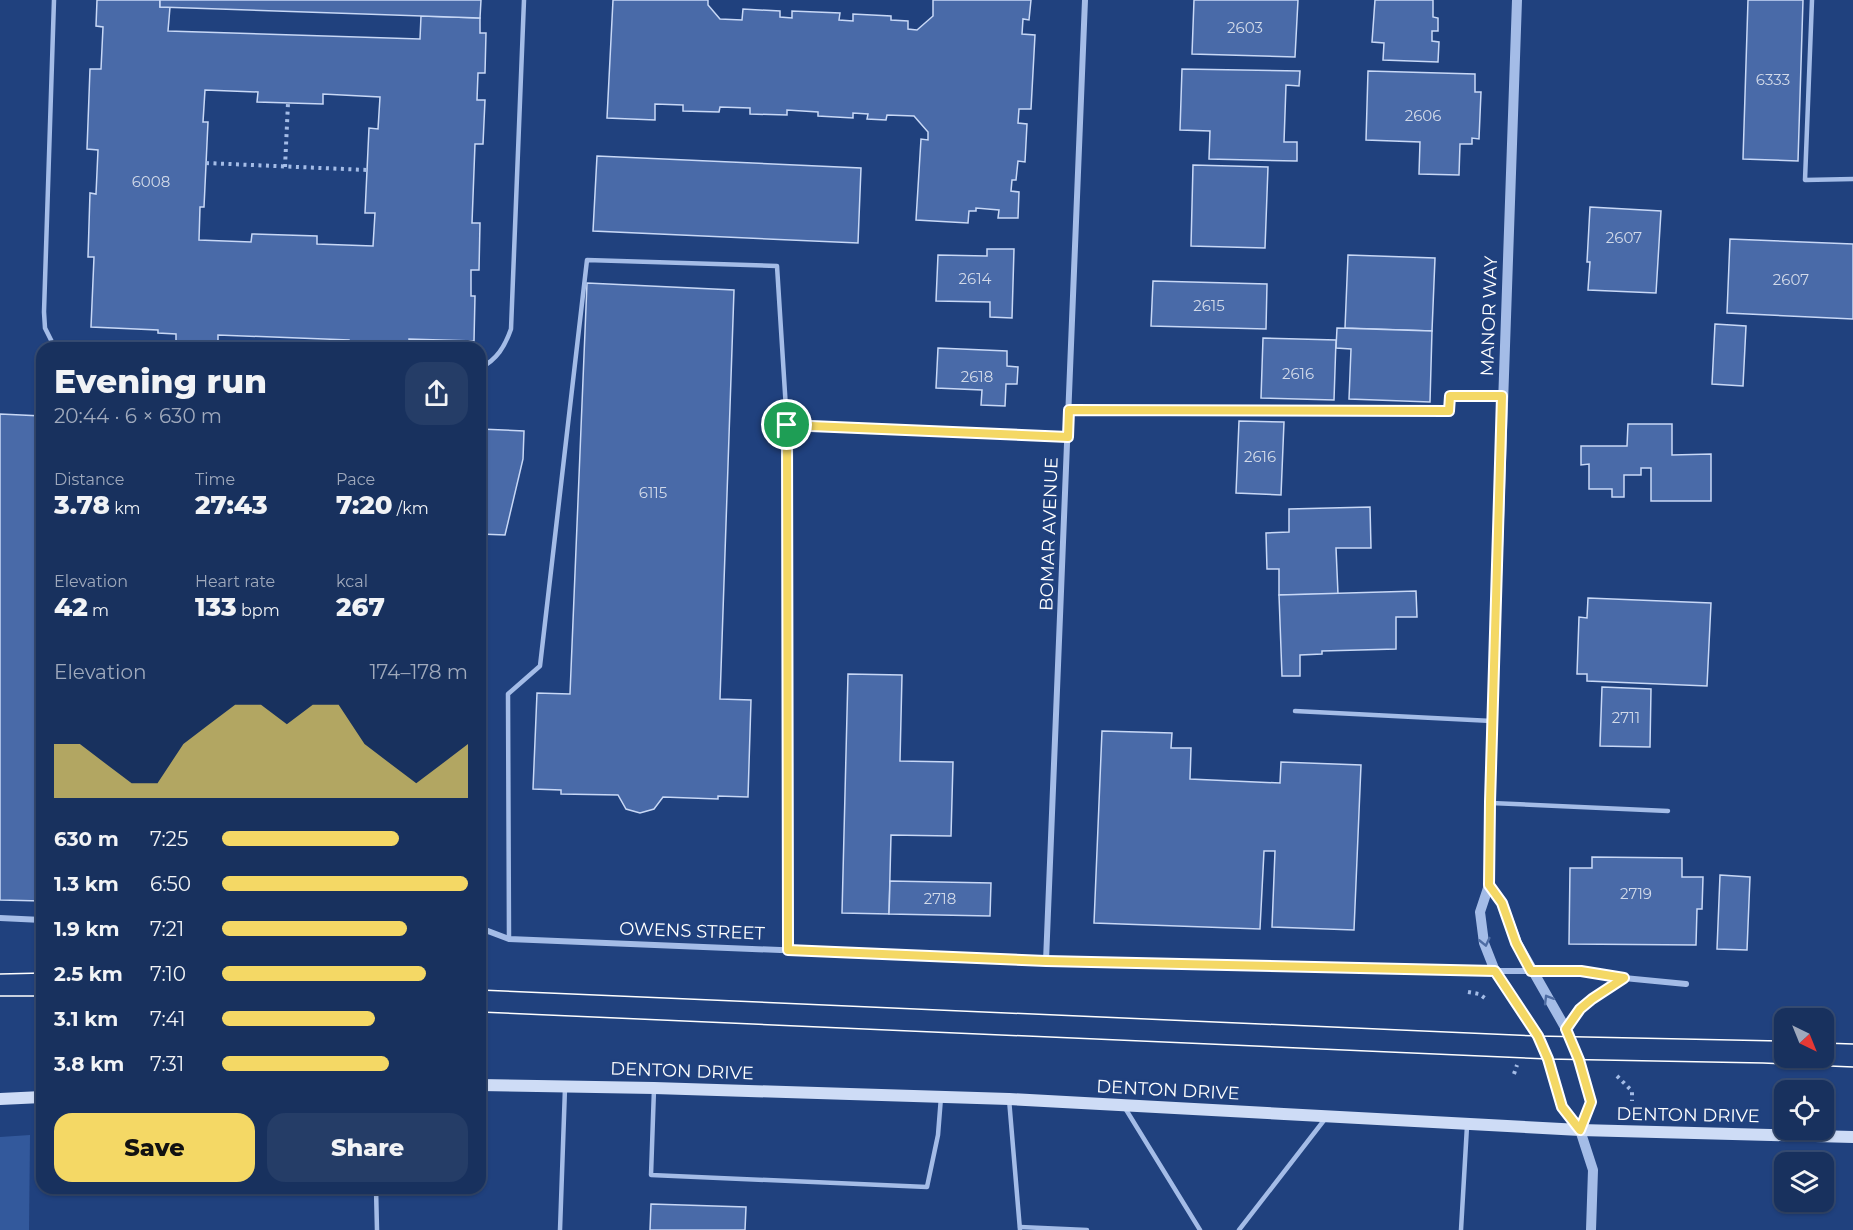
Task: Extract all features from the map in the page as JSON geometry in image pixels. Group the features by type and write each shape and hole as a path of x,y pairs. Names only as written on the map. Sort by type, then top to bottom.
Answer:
{"main road":[{"name":"DENTON DRIVE","path":"486,1085 1009,1099 1580,1130 1853,1137"},
{"path":"0,1099 36,1097"}],"street":[{"name":"BOMAR AVENUE","path":"1046,961 1085,0"},
{"name":"MANOR WAY","path":"1517,0 1502,396 1489,885 1480,912 1484,943 1495,971 1538,1036 1548,1059 1562,1107 1580,1130 1593,1170 1591,1230"},
{"path":"1489,885 1502,903 1516,943 1566,1029 1579,1060 1591,1102 1580,1130"},
{"path":"0,918 36,920"},
{"name":"OWENS STREET","path":"486,930 508,939 1046,961 1581,971 1686,984"},
{"path":"1566,1029 1580,1009 1624,978"}],"lane":[{"path":"52,342 45,328 44,312 54,0"},
{"path":"486,364 496,358 505,345 511,329 524,0"},
{"path":"1812,0 1805,180 1853,179"},
{"path":"508,939 508,694 540,666 587,260 777,266 787,425 788,950"},
{"path":"1069,410 1449,411 1450,396 1502,396"},
{"path":"787,425 1068,437"},
{"path":"1296,711 1492,721"},
{"path":"1490,802 1668,812"},
{"path":"560,1230 565,1086"},
{"path":"654,1088 651,1175 927,1187 938,1135 942,1097"},
{"path":"1009,1099 1020,1228 1087,1230"},
{"path":"1123,1106 1200,1230"},
{"path":"1239,1230 1327,1117"},
{"path":"1461,1230 1468,1123"},
{"path":"376,1194 376,1230"}],"path":[{"path":"285,167 288,103"},
{"path":"206,163 367,170"},
{"path":"1467,992 1479,994 1490,1001"},
{"path":"1514,1074 1517,1065"},
{"path":"1617,1076 1632,1091 1632,1101"}],"shaded area":[{"path":"30,1135 29,1230 0,1230 0,1137"}],"building":[{"path":"97,0 160,0 160,7 170,7 168,31 420,39 421,16 480,18 480,33 486,33 485,73 478,73 477,100 485,100 483,144 475,144 472,223 480,223 479,270 471,270 471,296 475,296 474,341 409,339 409,342 349,342 349,340 218,335 218,342 176,342 176,334 158,333 158,330 91,327 94,257 88,257 90,193 96,194 98,150 87,149 90,69 101,69 103,27 96,26","holes":["205,90 258,92 257,102 323,104 323,94 380,97 378,129 369,128 365,213 375,213 373,246 317,244 317,236 252,234 251,242 199,240 200,207 204,207 208,122 203,122"]},
{"path":"160,0 481,0 480,18 160,7"},
{"path":"613,0 708,0 708,5 720,19 742,20 743,9 780,11 780,17 792,18 792,11 840,13 839,20 853,21 853,14 891,16 891,20 908,21 908,29 917,30 933,16 933,0 1031,0 1029,20 1023,19 1022,34 1035,35 1031,109 1019,109 1018,123 1027,124 1025,162 1018,161 1016,180 1012,180 1011,191 1019,192 1018,218 998,218 999,210 976,208 976,211 969,211 968,223 916,220 921,139 928,140 928,132 914,116 887,115 886,120 867,119 868,114 853,113 853,118 818,116 818,112 787,110 787,115 750,114 750,108 720,107 719,112 683,111 683,105 655,104 655,120 607,118"},
{"path":"1194,0 1298,0 1295,57 1192,54"},
{"path":"1375,0 1433,0 1433,17 1438,18 1438,31 1432,31 1432,41 1439,42 1438,62 1383,60 1384,43 1372,42"},
{"path":"1748,0 1803,0 1798,161 1743,159"},
{"path":"1182,69 1300,71 1299,86 1286,85 1284,142 1297,142 1297,161 1209,159 1210,131 1180,130"},
{"path":"1368,71 1475,74 1475,92 1481,92 1479,139 1472,138 1472,144 1460,144 1459,175 1419,174 1420,142 1366,140"},
{"path":"597,156 861,168 858,243 593,231"},
{"path":"1193,165 1268,167 1265,248 1191,246"},
{"path":"1590,207 1661,211 1656,293 1588,290"},
{"path":"1730,239 1853,244 1853,319 1727,313"},
{"path":"987,249 1014,249 1012,318 990,317 990,302 936,301 938,255 987,256"},
{"path":"1348,255 1435,258 1432,331 1345,328"},
{"path":"1153,281 1267,284 1266,329 1151,326"},
{"path":"587,283 734,290 720,699 751,700 748,797 718,796 718,799 663,797 654,809 640,813 626,809 618,795 561,794 561,790 533,789 537,693 570,694"},
{"path":"1715,324 1746,326 1743,386 1712,384"},
{"path":"1337,328 1432,331 1430,402 1349,399 1351,349 1336,348"},
{"path":"1263,338 1336,340 1334,400 1261,398"},
{"path":"938,348 1007,351 1007,366 1018,367 1017,384 1006,384 1005,406 981,405 982,390 936,388"},
{"path":"0,414 36,416 36,901 0,900"},
{"path":"1239,421 1284,422 1281,495 1236,493"},
{"path":"1628,424 1672,424 1672,455 1711,454 1711,501 1651,501 1651,468 1641,468 1641,475 1624,475 1624,497 1612,497 1612,489 1589,489 1589,464 1581,465 1581,446 1627,446"},
{"path":"486,429 524,431 523,459 505,535 486,534"},
{"path":"1370,507 1371,548 1336,548 1338,594 1279,595 1279,569 1267,569 1266,533 1289,532 1289,509"},
{"path":"1416,591 1417,617 1396,617 1396,649 1322,651 1322,654 1300,655 1300,676 1282,676 1279,595"},
{"path":"1588,598 1711,603 1707,686 1587,681 1587,674 1577,674 1579,617 1587,618"},
{"path":"848,674 902,675 900,761 953,762 951,836 891,835 889,914 842,913"},
{"path":"1602,687 1651,689 1650,747 1600,746"},
{"path":"1102,731 1172,733 1171,748 1191,748 1190,779 1280,783 1281,762 1361,765 1354,930 1272,927 1275,851 1264,851 1260,929 1094,923"},
{"path":"1592,857 1682,858 1682,877 1703,877 1702,909 1697,909 1696,945 1569,944 1570,868 1592,868"},
{"path":"1720,875 1750,877 1747,950 1717,949"},
{"path":"890,881 991,883 990,916 889,914"},
{"path":"651,1204 746,1207 745,1230 650,1230"}],"tram line":[{"path":"0,974 36,973"},
{"path":"486,990 1538,1036 1774,1041"},
{"path":"0,996 36,996"},
{"path":"486,1012 1548,1059 1853,1067"},
{"path":"1834,1043 1853,1044"}],"route":[{"path":"1450,396 1502,396 1489,885 1502,903 1516,943 1531,971 1581,971 1624,978 1580,1009 1566,1029 1579,1060 1591,1102 1580,1130 1562,1107 1548,1059 1538,1036 1495,971 1046,961 788,950 787,425 1068,437 1069,410 1449,411 1450,396"}]}
